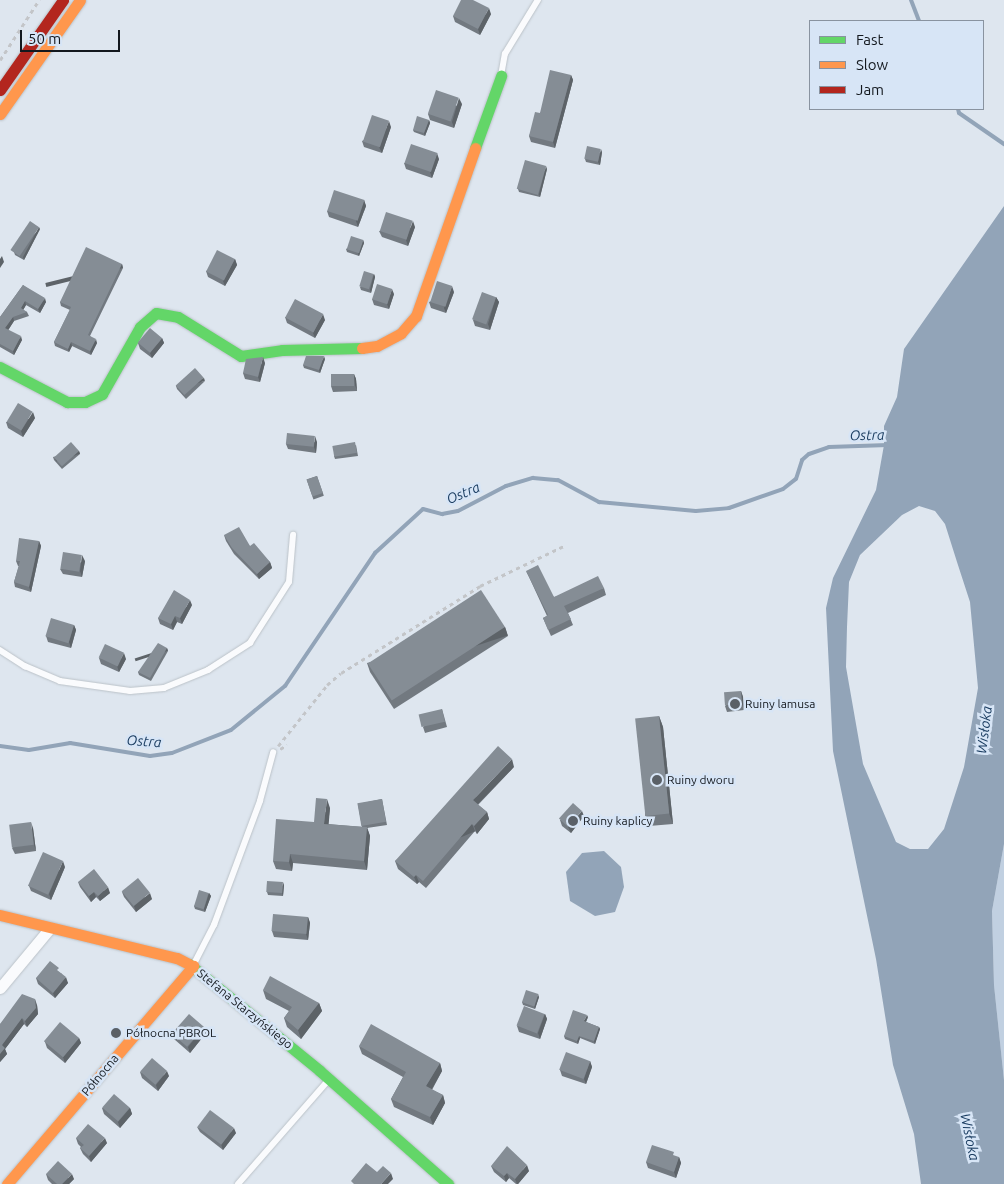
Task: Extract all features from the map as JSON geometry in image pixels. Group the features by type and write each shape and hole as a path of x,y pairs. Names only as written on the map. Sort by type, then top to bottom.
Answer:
{"street":[{"path":"0,90 63,0"},
{"path":"0,114 80,0"},
{"path":"0,367 67,402 85,402 102,394 140,327 156,313 178,317 241,356 282,350 370,347 401,333 416,316 501,76"},
{"name":"Stefana Starzyńskiego","path":"0,915 177,958 193,966 330,1079 448,1184"},
{"path":"0,988 50,928"},
{"name":"Północna","path":"7,1184 193,966"}],"lane":[{"path":"501,76 505,54 538,0"},
{"path":"0,650 60,682 130,691 164,688 208,670 250,643 289,582 293,535"},
{"path":"193,966 214,925 260,802 273,753"},
{"path":"238,1184 330,1079"}],"path":[{"path":"0,60 39,0"},
{"path":"273,753 327,685 341,673 480,586 564,546"}],"shaded area":[{"path":"1004,844 1004,1080 994,985 992,911"}],"water":[{"name":"Wisłoka","path":"1004,206 1004,844 992,911 994,985 1004,1080 1004,1184 921,1184 914,1134 893,1065 876,959 833,751 826,608 833,578 876,490 884,445 884,426 897,397 904,349","holes":["919,506 935,511 945,524 970,602 978,688 964,767 944,829 928,849 910,849 896,842 863,764 846,667 849,582 860,555 902,515"]},
{"path":"604,851 621,867 624,887 615,912 595,916 570,901 566,872 582,853"}],"building":[{"path":"461,0 473,0 489,8 478,29 453,16"},
{"path":"550,70 571,75 553,142 529,136 535,112 540,113"},
{"path":"436,90 459,98 451,121 428,114"},
{"path":"372,115 389,121 380,147 363,141"},
{"path":"417,116 429,120 424,133 413,130"},
{"path":"411,144 437,153 431,172 404,163"},
{"path":"587,146 601,149 598,162 584,159"},
{"path":"525,160 546,166 538,195 517,189"},
{"path":"334,190 364,200 358,221 327,211"},
{"path":"386,212 413,221 406,240 380,231"},
{"path":"30,221 39,227 20,256 10,250"},
{"path":"351,236 363,240 359,253 347,249"},
{"path":"86,247 122,264 88,335 96,339 90,351 71,342 68,349 54,342 71,307 60,302"},
{"path":"217,250 235,259 224,280 206,271"},
{"path":"364,271 374,274 369,289 359,286"},
{"path":"437,281 452,286 445,307 430,302"},
{"path":"377,284 392,289 387,304 372,299"},
{"path":"23,285 45,298 38,309 25,301 21,308 27,312 13,317 5,328 21,336 13,351 0,344 0,317"},
{"path":"482,292 496,297 486,324 472,319"},
{"path":"295,299 323,314 313,333 285,318"},
{"path":"150,328 162,338 150,353 138,343"},
{"path":"306,356 324,356 319,370 303,365"},
{"path":"263,357 258,377 243,373 246,359"},
{"path":"195,368 204,378 184,395 176,385"},
{"path":"331,374 354,374 354,386 331,386"},
{"path":"18,403 33,412 21,431 7,422"},
{"path":"287,433 315,436 314,447 286,444"},
{"path":"71,442 79,451 62,466 54,457"},
{"path":"355,442 357,453 334,457 332,446"},
{"path":"317,476 323,493 312,497 307,480"},
{"path":"239,527 250,546 254,543 270,562 257,574 232,548 224,535"},
{"path":"19,538 39,541 29,587 14,582 20,561 16,561"},
{"path":"63,552 82,555 79,572 60,569"},
{"path":"538,565 554,597 598,576 604,588 564,606 571,619 548,630 543,618 548,615 526,571"},
{"path":"174,590 190,600 180,618 175,616 171,624 158,618"},
{"path":"481,590 505,627 392,700 368,664"},
{"path":"51,618 74,625 68,643 45,636"},
{"path":"158,643 167,648 150,678 138,672"},
{"path":"105,644 124,653 118,666 99,658"},
{"path":"741,691 742,704 725,705 724,692"},
{"path":"442,709 445,722 422,727 419,714"},
{"name":"Ruiny dworu","path":"659,716 669,813 645,816 635,719"},
{"path":"498,746 512,759 473,800 487,812 474,826 472,824 423,881 416,875 414,877 395,861"},
{"path":"316,798 327,799 324,824 367,827 364,861 290,854 289,862 273,861 276,819 314,822"},
{"path":"382,799 386,822 361,826 357,803"},
{"path":"573,803 582,811 568,827 559,819"},
{"path":"31,822 34,845 12,848 9,825"},
{"path":"43,852 63,861 48,895 28,886"},
{"path":"94,869 108,887 98,896 94,892 89,896 78,882"},
{"path":"138,878 150,893 134,906 122,891"},
{"path":"267,881 283,882 282,893 266,892"},
{"path":"199,890 209,893 204,909 194,906"},
{"path":"273,914 308,917 306,934 272,931"},
{"path":"50,961 66,977 53,993 36,978"},
{"path":"270,976 319,1003 298,1030 284,1018 292,1007 263,990"},
{"path":"526,990 538,994 534,1006 522,1002"},
{"path":"22,994 35,999 36,1008 25,1021 22,1018 2,1045 5,1048 0,1054 0,1024"},
{"path":"524,1006 545,1014 537,1033 516,1026"},
{"path":"573,1010 587,1015 584,1021 599,1027 594,1041 579,1036 577,1041 564,1036"},
{"path":"189,1014 204,1027 187,1047 172,1034"},
{"path":"60,1022 79,1038 63,1057 44,1041"},
{"path":"371,1024 440,1063 426,1086 443,1095 430,1117 391,1099 406,1072 359,1046"},
{"path":"566,1052 590,1061 583,1079 559,1070"},
{"path":"152,1058 167,1071 155,1085 140,1072"},
{"path":"114,1094 130,1108 118,1121 102,1108"},
{"path":"210,1110 234,1128 221,1145 197,1127"},
{"path":"88,1124 105,1138 89,1156 80,1148 84,1145 76,1138"},
{"path":"652,1145 674,1152 673,1155 679,1157 674,1172 646,1162"},
{"path":"507,1146 527,1165 515,1179 507,1173 504,1176 491,1166"},
{"path":"58,1161 72,1174 62,1184 57,1184 46,1174"},
{"path":"366,1163 377,1172 383,1166 391,1173 381,1184 354,1184 351,1181"}],"waterway":[{"path":"911,0 919,20"},
{"path":"958,110 959,113 1004,144"},
{"name":"Ostra","path":"0,746 29,750 70,743 150,756 172,753 231,730 285,686 375,553 423,509 442,514 458,511 506,486 533,478 558,480 599,502 696,511 729,508 783,489 796,479 802,460 809,454 829,447 888,445"}],"traffic: fast":[{"path":"475,148 501,76"},
{"path":"0,367 67,402 85,402 102,394 140,327 156,313 178,317 241,356 282,350 362,348"},
{"path":"189,964 320,1071 448,1184"}],"traffic: slow":[{"path":"0,114 80,0"},
{"path":"362,348 377,346 401,333 416,316 475,148"},
{"path":"0,915 177,958 189,964"},
{"path":"7,1184 193,966"}],"traffic: jam":[{"path":"0,90 63,0"}],"place":[{"name":"Ruiny lamusa","path":"735,704"},
{"name":"Ruiny dworu","path":"657,780"},
{"name":"Ruiny kaplicy","path":"573,821"},
{"name":"Północna PBROL","path":"116,1033"}]}
